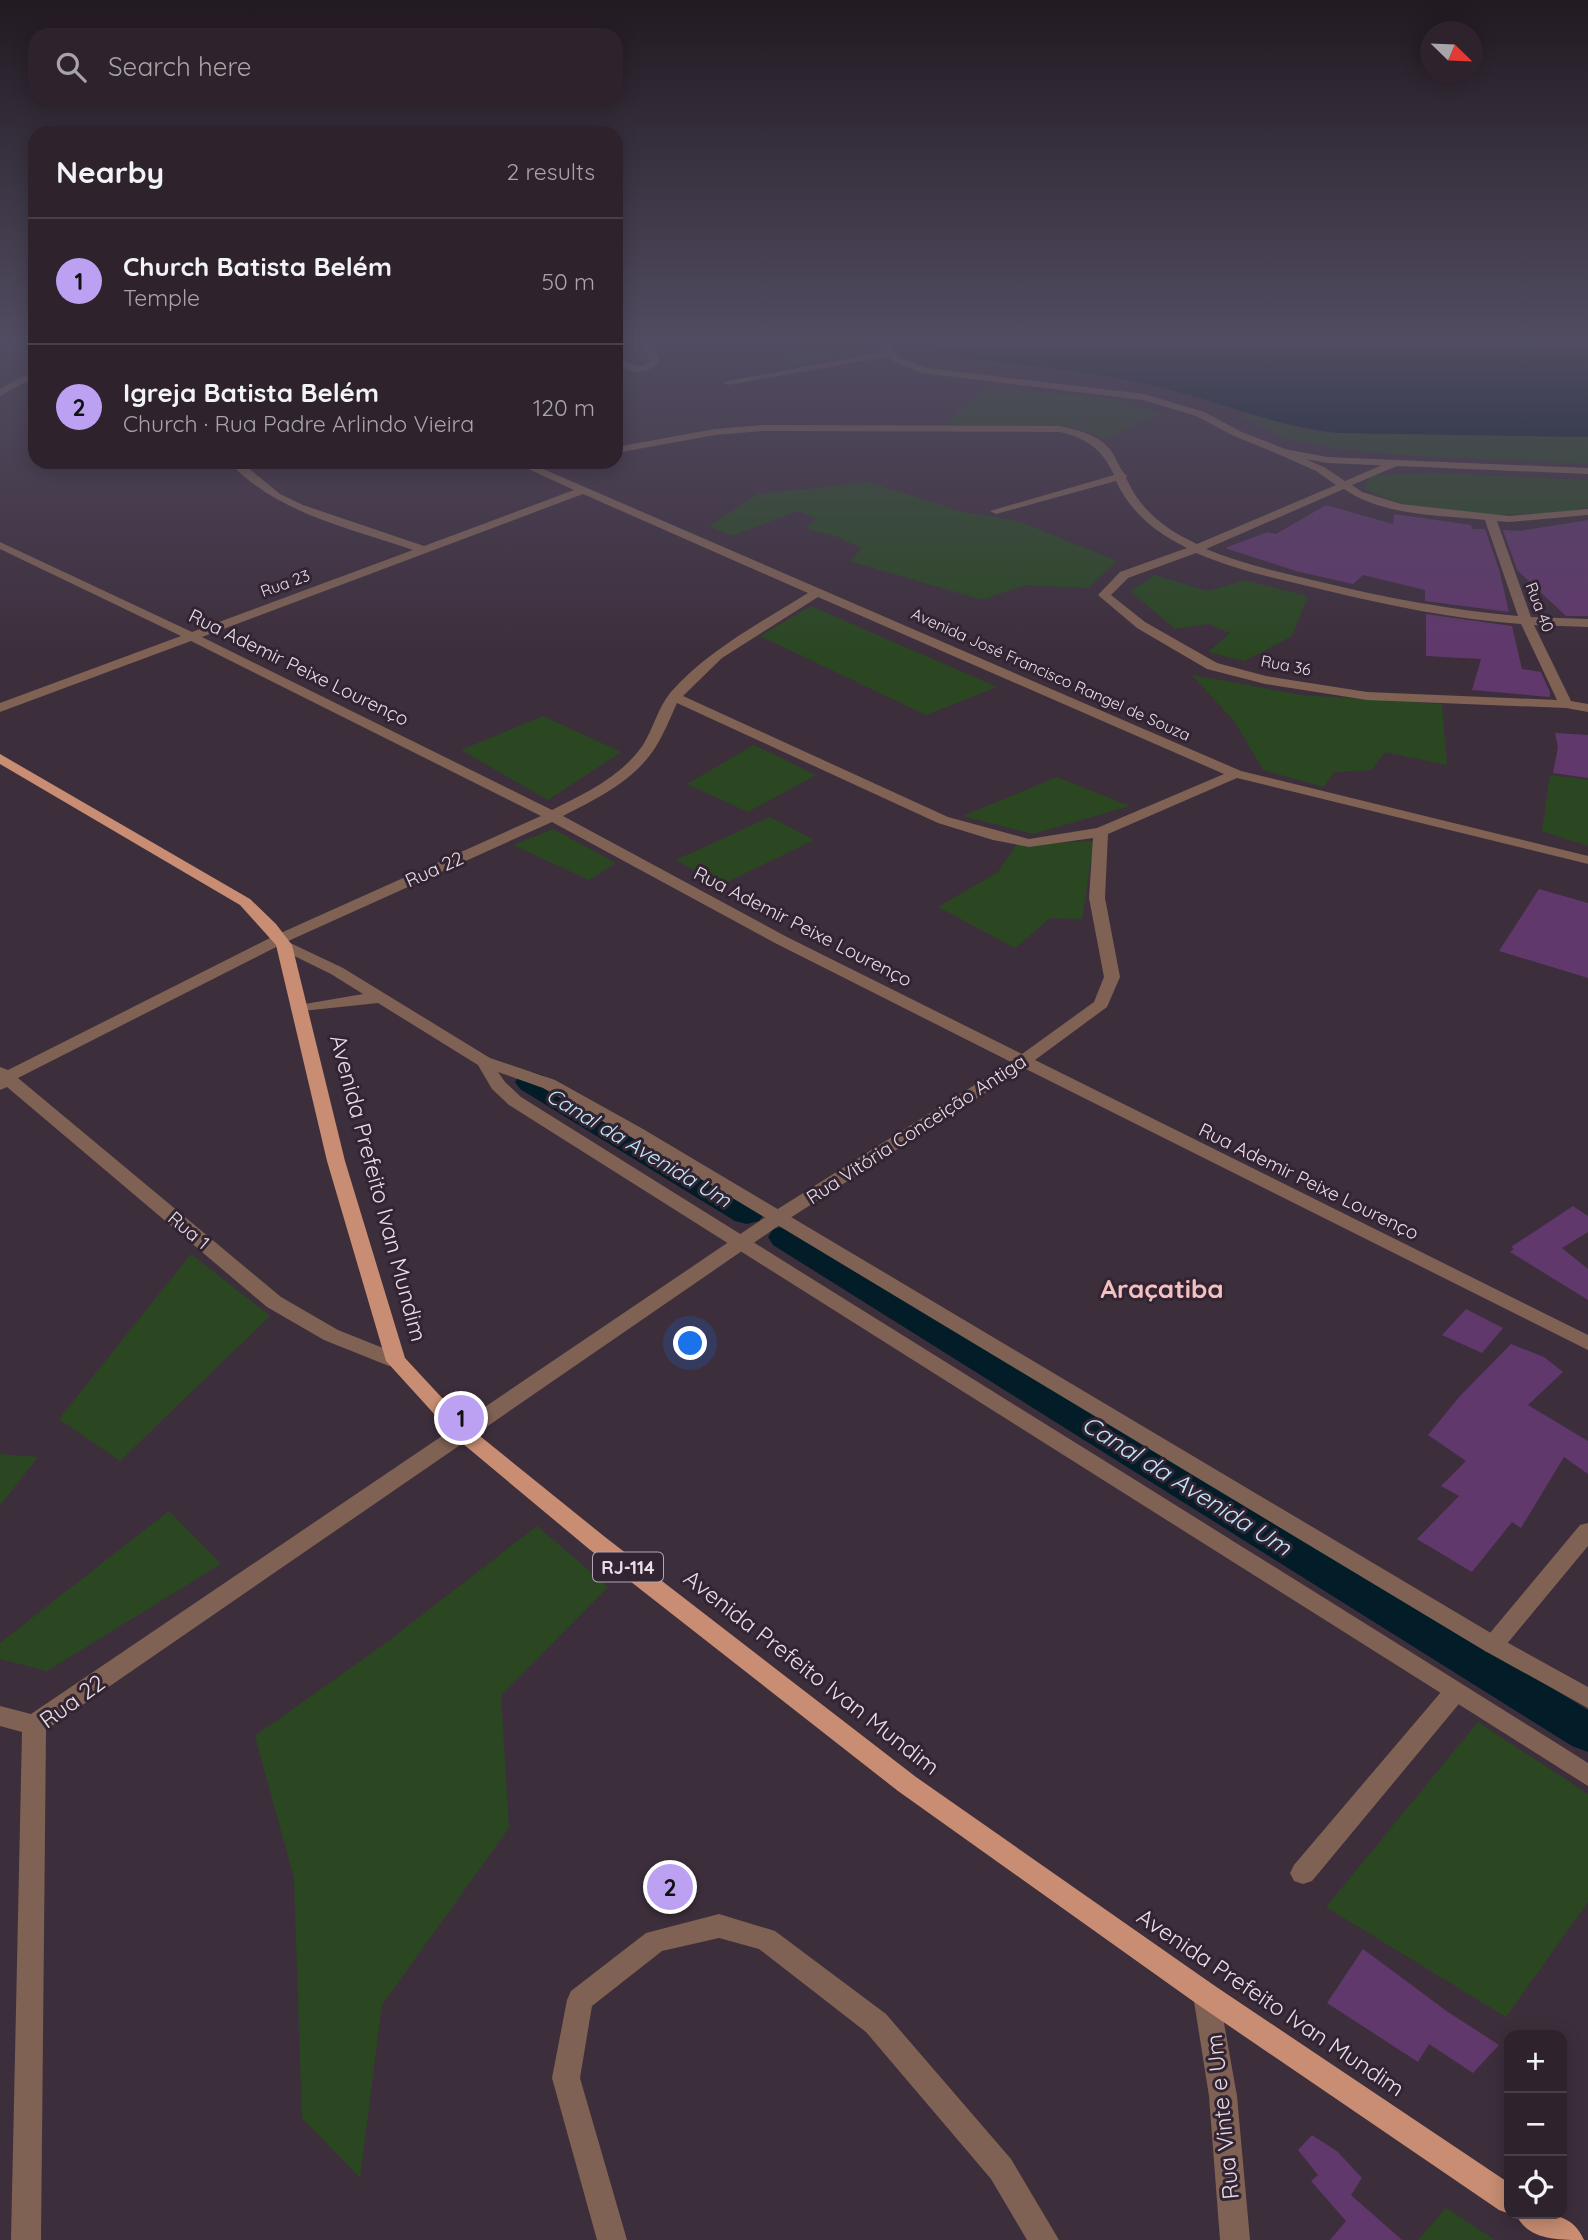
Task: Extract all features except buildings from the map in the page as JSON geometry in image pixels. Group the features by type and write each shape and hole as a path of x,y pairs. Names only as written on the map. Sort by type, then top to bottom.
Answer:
{"main road":[{"name":"Avenida Prefeito Ivan Mundim","path":"0,758 245,902 264,918 282,942 337,1161 396,1361 463,1433 597,1543 907,1784 1206,1995 1504,2197"},
{"path":"1538,2219 1569,2240"}],"street":[{"path":"623,449 646,445"},
{"path":"1101,445 1108,452 1138,508 1166,532 1196,549 1251,569 1350,593 1438,610 1526,621 1588,623"},
{"path":"1264,445 1312,464 1342,485 1375,500 1400,507 1490,518 1588,512"},
{"path":"1282,452 1327,460 1588,471"},
{"name":"Rua 36","path":"1393,464 1196,549 1124,575 1104,595 1141,625 1202,661 1265,680 1367,696 1566,704 1588,708"},
{"path":"243,469 276,496 299,507 425,550"},
{"name":"Avenida José Francisco Rangel de Souza","path":"533,469 1236,774 1588,860"},
{"path":"996,512 1122,476"},
{"name":"Rua 23","path":"0,708 582,491"},
{"name":"Rua 40","path":"1490,518 1526,621 1566,704"},
{"name":"Rua Ademir Peixe Lourenço","path":"0,545 192,637 552,817 781,940 1588,1343"},
{"name":"Rua 22","path":"2,1078 282,942 552,817 600,791 625,772 648,748 674,697 718,655 819,591"},
{"path":"674,697 954,823 1029,843 1101,832 1236,774"},
{"name":"Rua Vitória Conceição Antiga","path":"463,1433 761,1229 1023,1062 1101,1004 1112,976 1097,898 1101,832"},
{"path":"282,942 383,998 484,1062 549,1084 761,1229 1029,1425 1125,1482 1588,1776"},
{"path":"299,1009 348,1000 383,998"},
{"path":"484,1062 498,1084 515,1101 1051,1381 1493,1645 1588,1698"},
{"name":"Rua 1","path":"2,1078 274,1302 331,1335 396,1361"},
{"name":"Rua 22","path":"26,2240 34,1725 463,1433"},
{"path":"1493,1645 1588,1531"},
{"path":"1303,1872 1455,1692"},
{"path":"0,1716 34,1725"},
{"path":"612,2240 566,2078 580,2000 655,1941 719,1926 766,1939 876,2023 1001,2169 1044,2240"},
{"name":"Rua Vinte e Um","path":"1206,1995 1223,2096 1235,2240"}],"green space":[{"path":"1314,445 1588,445 1588,464 1416,456"},
{"path":"1428,473 1588,480 1588,507 1566,513 1490,515 1399,503 1364,489 1371,476"},
{"path":"868,482 964,512 1018,521 1117,561 1088,588 1026,585 982,600 850,561 862,548 838,537 806,528 816,518 798,511 731,536 709,526 758,494"},
{"path":"1155,575 1208,591 1244,580 1308,596 1292,636 1244,661 1208,652 1230,633 1208,624 1175,629 1130,591"},
{"path":"811,606 997,687 926,715 760,636"},
{"path":"1192,675 1302,695 1442,704 1447,765 1385,752 1371,770 1334,772 1324,787 1263,770 1235,722"},
{"path":"543,716 621,752 548,800 461,750"},
{"path":"754,745 816,775 748,812 687,784"},
{"path":"1550,775 1588,780 1588,846 1542,831"},
{"path":"1057,777 1130,806 1033,834 963,816"},
{"path":"770,817 814,840 721,885 676,860"},
{"path":"553,829 616,863 589,880 513,845"},
{"path":"1094,841 1082,919 1050,918 1015,948 938,907 998,872 1016,845"},
{"path":"191,1254 270,1316 120,1461 59,1419"},
{"path":"0,1454 38,1457 0,1506"},
{"path":"169,1511 221,1564 47,1671 0,1659 0,1643"},
{"path":"537,1526 608,1587 501,1695 509,1828 382,2005 360,2178 302,2118 294,1878 255,1736 387,1642"},
{"path":"1478,1722 1588,1794 1588,1902 1506,2017 1326,1907"},
{"path":"1446,2208 1495,2240 1418,2240"}],"waterway":[{"name":"Canal da Avenida Um","path":"531,1082 747,1213"},
{"name":"Canal da Avenida Um","path":"786,1237 1588,1733"}],"place":[{"name":"Church Batista Belém","path":"461,1418"},
{"name":"Igreja Batista Belém","path":"670,1887"}],"district":[{"name":"Araçatiba","path":"1162,1288"}]}
